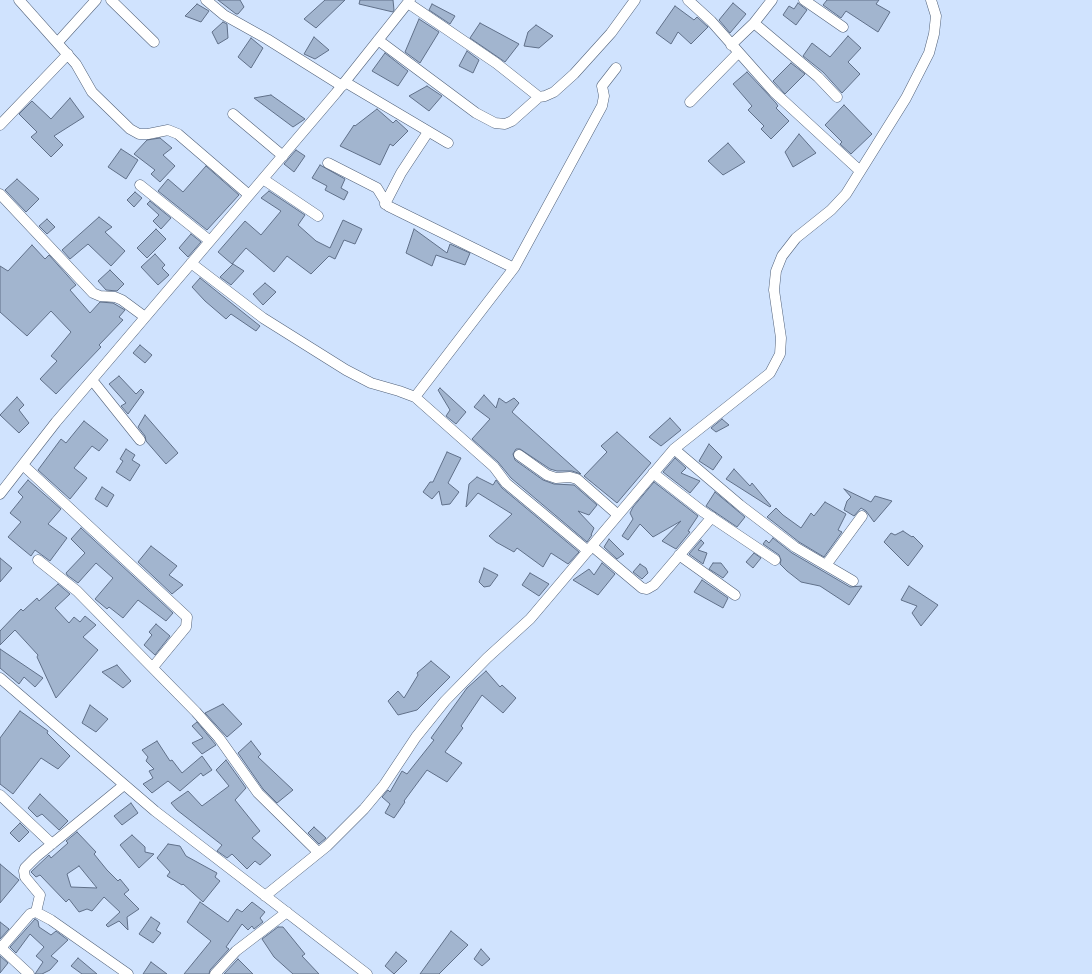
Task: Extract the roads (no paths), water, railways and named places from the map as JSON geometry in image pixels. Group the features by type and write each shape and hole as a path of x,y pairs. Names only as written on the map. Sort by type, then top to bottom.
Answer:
{"street":[{"path":"19,0 76,64 92,92 130,129 139,134 148,134 168,130 178,134 249,195"},
{"path":"58,42 96,0"},
{"path":"111,0 154,42"},
{"path":"206,0 224,15 448,143"},
{"path":"378,40 476,113 495,123 505,124 512,121 539,97 554,92 574,74 623,19 635,0"},
{"path":"688,0 711,21 774,92 860,170"},
{"path":"731,45 754,23 772,0"},
{"path":"804,0 843,27"},
{"path":"265,896 318,852 364,809 379,791 416,737 445,701 487,658 530,619 674,449 770,373 780,354 781,338 774,290 776,271 782,256 796,238 831,210 846,194 906,98 928,53 934,34 936,16 930,0"},
{"path":"0,494 3,483 23,465 92,380 343,84 409,1 496,62 539,97"},
{"path":"754,23 818,77 837,96"},
{"path":"690,102 738,53"},
{"path":"0,125 68,54"},
{"path":"415,397 514,268 602,106 604,96 602,86 616,68"},
{"path":"233,114 283,156"},
{"path":"385,204 401,173 428,132"},
{"path":"328,163 377,188 385,204 514,268"},
{"path":"263,179 318,216"},
{"path":"140,186 210,241"},
{"path":"0,194 93,293 100,296 115,297 122,300 145,317"},
{"path":"191,263 263,318 346,370 371,383 415,397 494,467 506,483 642,588 647,589 654,585 712,517"},
{"path":"92,380 140,440"},
{"path":"674,449 745,509 795,547 853,581"},
{"path":"519,456 547,475 556,478 577,479 618,515"},
{"path":"23,465 187,618 186,627 153,667"},
{"path":"653,473 702,512 712,517 775,560"},
{"path":"826,565 862,516"},
{"path":"679,556 735,595"},
{"path":"38,560 77,591 153,667 219,738 258,793 318,852"},
{"path":"0,678 155,811 367,974"},
{"path":"36,912 40,895 25,877 24,871 36,857 124,785"},
{"path":"0,795 52,844"},
{"path":"30,974 0,948 30,914 36,912 51,920 128,974"},
{"path":"215,974 236,951 287,912"}]}
